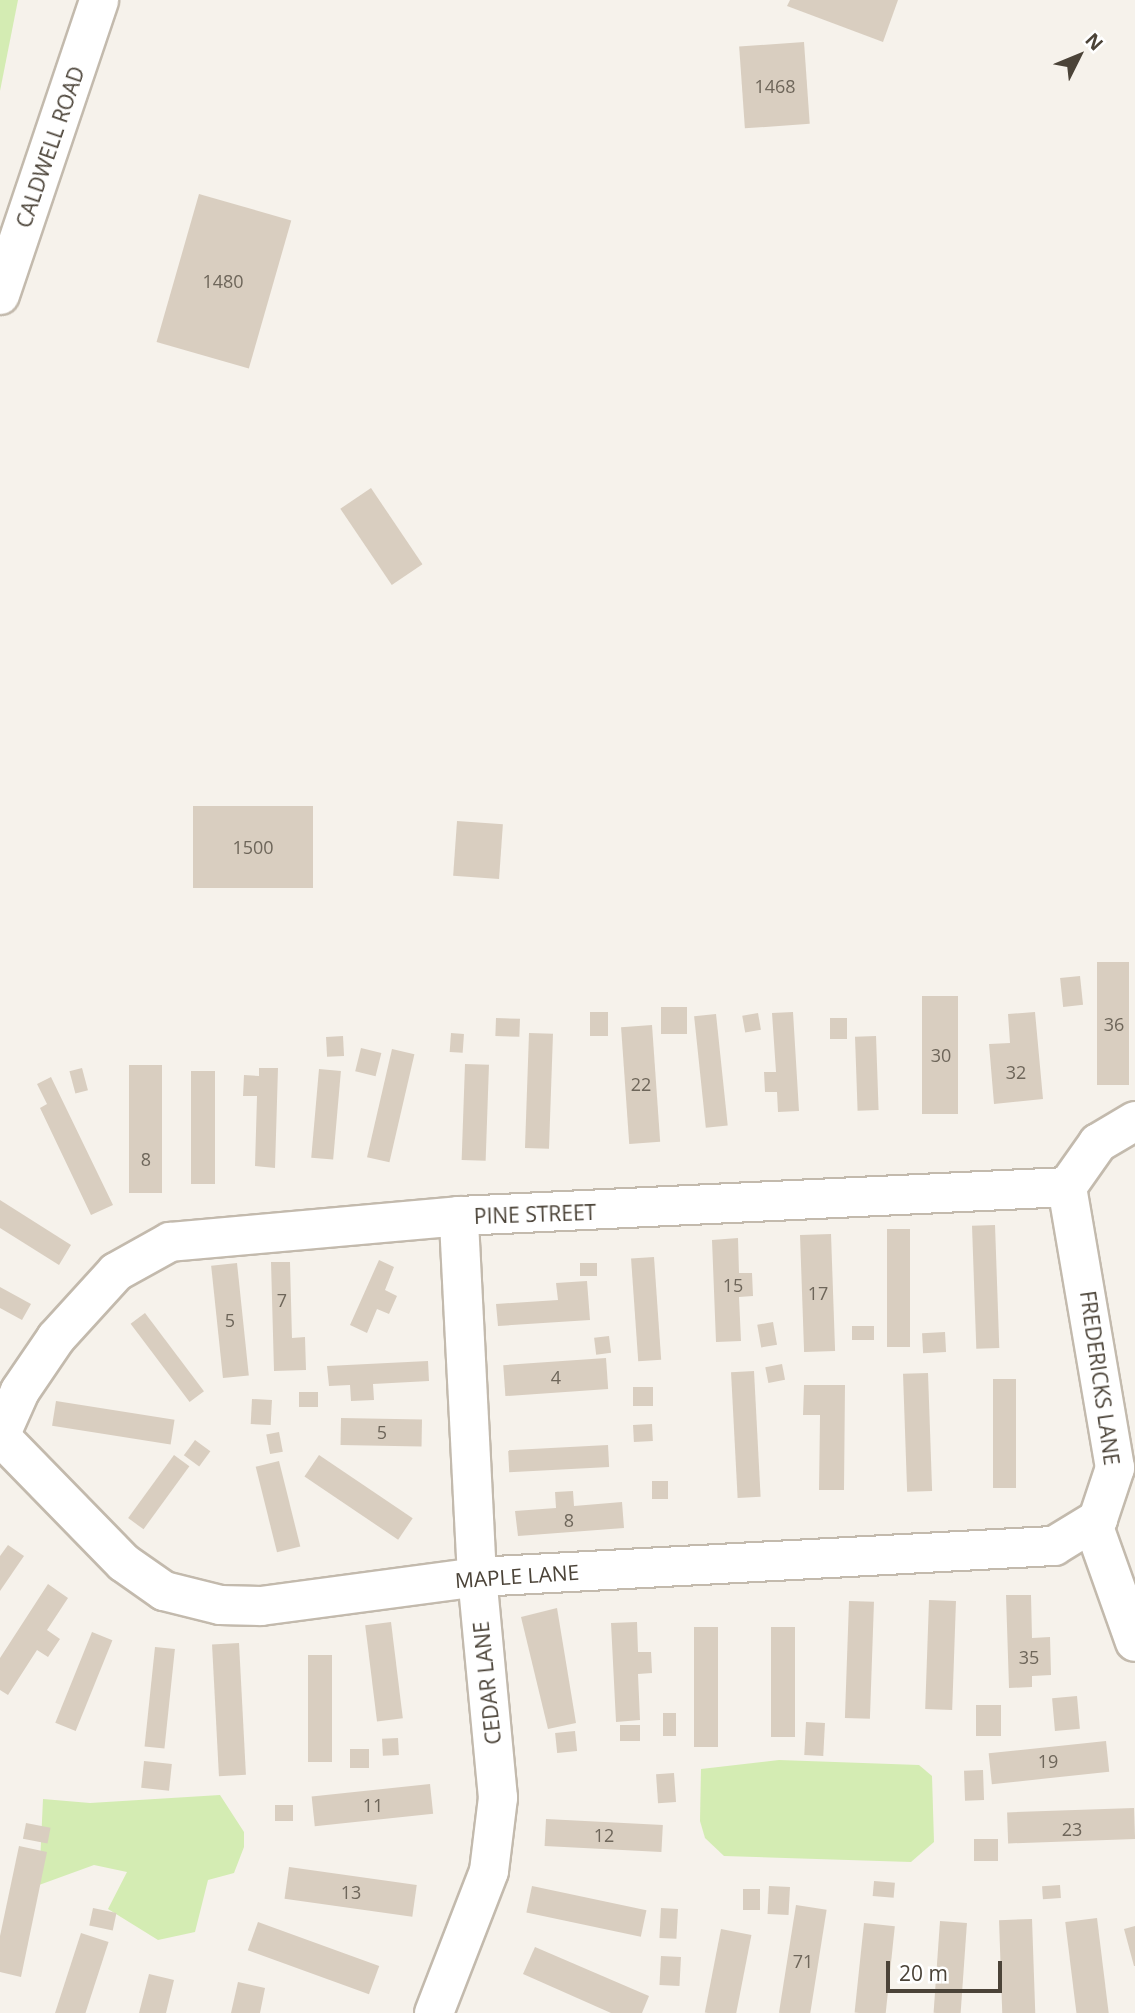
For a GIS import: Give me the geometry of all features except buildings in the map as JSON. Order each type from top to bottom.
[{"type":"street","name":"CALDWELL ROAD","points":[[0,295],[99,0]]},
{"type":"street","points":[[1067,1187],[1098,1143],[1135,1121]]},
{"type":"street","name":"PINE STREET","points":[[0,1436],[20,1391],[56,1338],[116,1272],[153,1247],[459,1216],[1067,1187]]},
{"type":"street","name":"FREDERICKS LANE","points":[[1067,1187],[1115,1468],[1110,1494],[1093,1524]]},
{"type":"street","name":"CEDAR LANE","points":[[443,2010],[489,1871],[498,1798],[477,1577],[459,1216]]},
{"type":"street","name":"MAPLE LANE","points":[[0,1436],[124,1563],[185,1598],[261,1606],[477,1577],[1054,1546],[1093,1524]]},
{"type":"street","points":[[1093,1524],[1135,1642]]},
{"type":"green space","points":[[0,0],[18,0],[0,91]]},
{"type":"green space","points":[[779,1760],[919,1765],[932,1776],[934,1842],[911,1862],[724,1856],[705,1838],[700,1821],[701,1769]]},
{"type":"green space","points":[[220,1795],[244,1832],[244,1847],[234,1873],[208,1880],[195,1932],[158,1940],[108,1909],[127,1872],[94,1865],[39,1885],[43,1799],[90,1803]]}]
